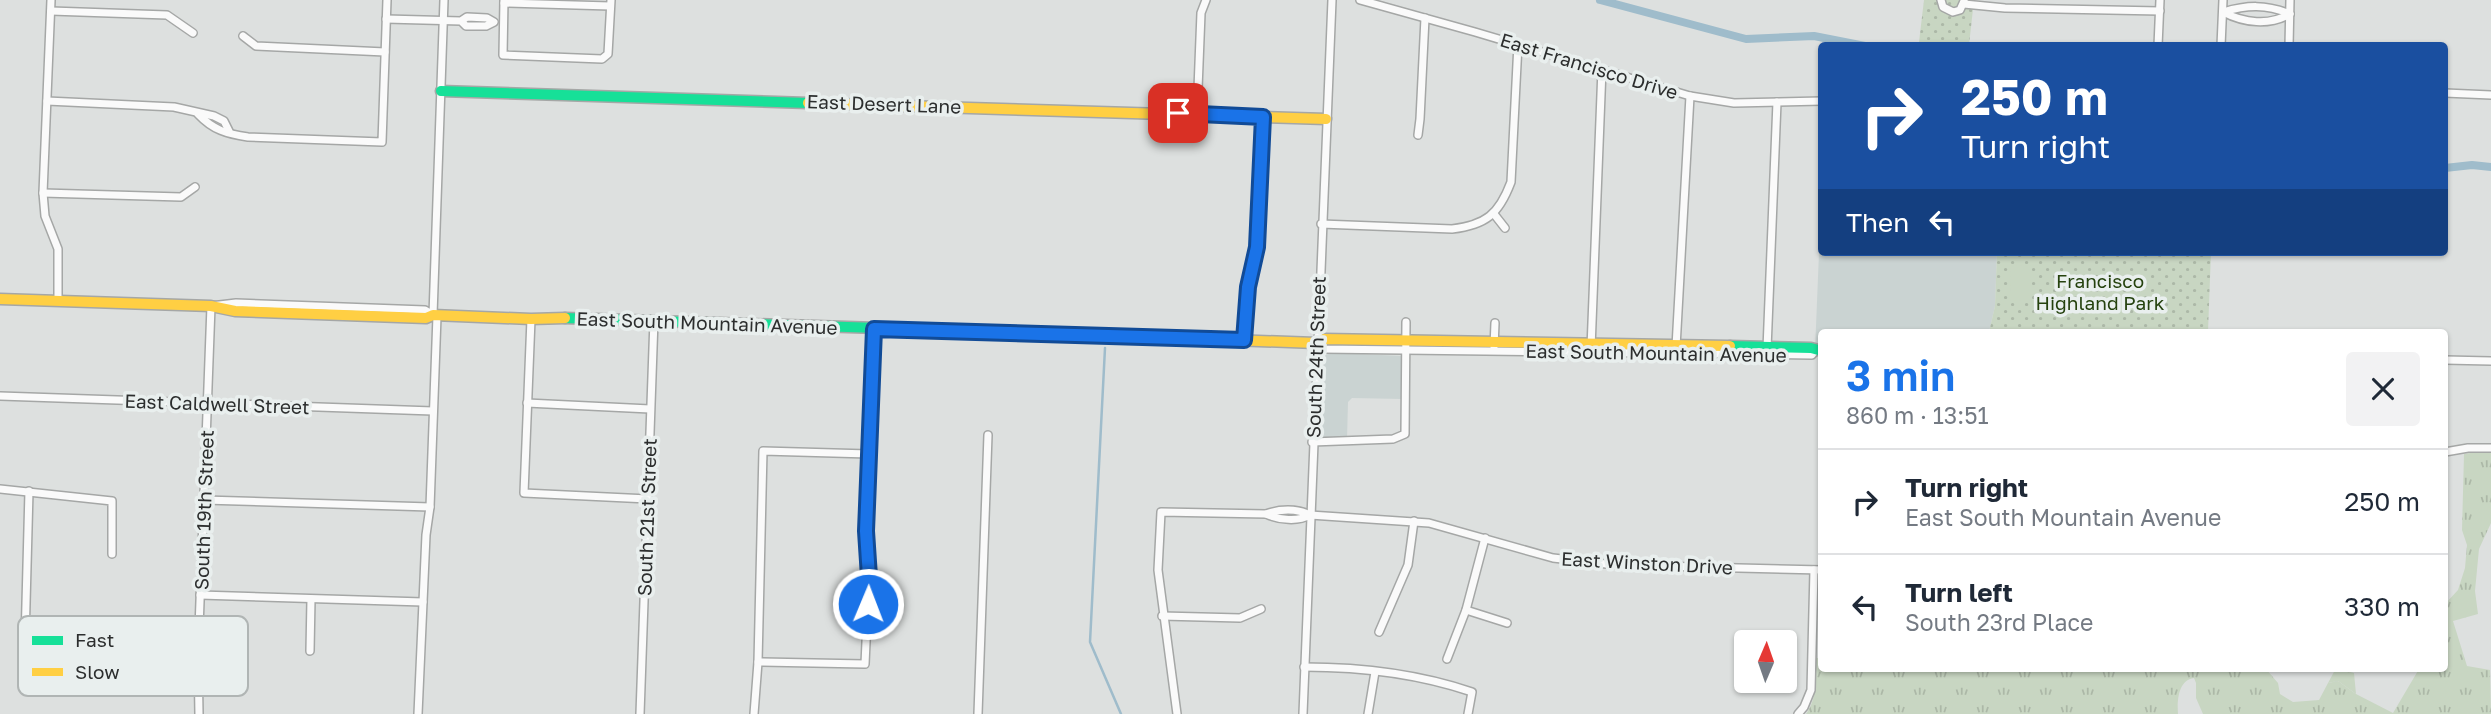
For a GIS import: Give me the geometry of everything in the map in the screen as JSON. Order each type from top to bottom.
[{"type":"street","points":[[51,0],[43,193],[45,216],[58,248],[58,301]]},
{"type":"street","points":[[47,102],[174,107],[198,114],[208,126],[219,132],[229,131],[248,137],[382,142],[387,0]]},
{"type":"street","points":[[418,714],[430,507],[444,0]]},
{"type":"street","points":[[1197,114],[1201,13],[1206,0]]},
{"type":"street","name":"South 24th Street","points":[[1303,714],[1332,0]]},
{"type":"street","name":"East Francisco Drive","points":[[1360,0],[1690,96],[1734,103],[1818,101]]},
{"type":"street","points":[[1941,0],[1943,7],[1949,12],[1957,12],[1964,2],[2005,8],[2160,11]]},
{"type":"street","points":[[2158,42],[2160,0]]},
{"type":"street","points":[[2221,42],[2223,0]]},
{"type":"street","points":[[2288,42],[2290,0]]},
{"type":"street","points":[[504,1],[610,3],[608,54],[602,59],[503,55],[504,1]]},
{"type":"street","points":[[2223,12],[2256,6],[2290,14]]},
{"type":"street","points":[[2256,6],[2256,22]]},
{"type":"street","points":[[51,10],[167,15],[193,33]]},
{"type":"street","points":[[2223,12],[2234,18],[2256,22],[2279,20],[2290,14]]},
{"type":"street","points":[[1418,135],[1425,18]]},
{"type":"street","points":[[386,19],[461,21],[466,26],[486,26],[503,22]]},
{"type":"street","points":[[243,36],[256,46],[385,52]]},
{"type":"street","points":[[1321,224],[1452,229],[1473,226],[1494,214],[1504,202],[1511,182],[1518,44]]},
{"type":"street","points":[[1591,348],[1602,69]]},
{"type":"street","name":"East Desert Lane","points":[[441,91],[1326,119]]},
{"type":"street","points":[[2448,93],[2491,95]]},
{"type":"street","points":[[1676,349],[1690,96]]},
{"type":"street","points":[[1767,351],[1777,102]]},
{"type":"street","points":[[1244,340],[1248,287],[1257,247],[1263,117]]},
{"type":"street","points":[[43,193],[181,197],[195,187]]},
{"type":"street","points":[[1494,214],[1505,228]]},
{"type":"street","name":"East South Mountain Avenue","points":[[0,299],[212,306],[236,311],[426,318],[548,317],[1316,343],[1324,339],[1407,345],[1767,351],[1811,348],[1818,351]]},
{"type":"street","name":"South 19th Street","points":[[199,616],[212,306]]},
{"type":"street","points":[[531,318],[524,493],[648,499]]},
{"type":"street","name":"South 21st Street","points":[[640,714],[654,320]]},
{"type":"street","points":[[1312,442],[1393,439],[1405,434],[1406,323]]},
{"type":"street","points":[[1494,347],[1495,323]]},
{"type":"street","points":[[758,662],[864,664],[869,577],[866,531],[874,329]]},
{"type":"street","points":[[2448,360],[2491,361]]},
{"type":"street","name":"East Caldwell Street","points":[[0,396],[433,411]]},
{"type":"street","points":[[527,403],[650,409]]},
{"type":"street","points":[[978,714],[988,435]]},
{"type":"street","points":[[2448,452],[2487,448]]},
{"type":"street","points":[[754,714],[758,662],[763,451],[869,454]]},
{"type":"street","points":[[0,489],[112,501],[113,554]]},
{"type":"street","points":[[26,616],[29,491]]},
{"type":"street","points":[[204,500],[430,507]]},
{"type":"street","name":"East Winston Drive","points":[[1162,616],[1158,570],[1161,512],[1280,514],[1303,519],[1310,514],[1414,521],[1553,558],[1615,565],[1818,570]]},
{"type":"street","points":[[1379,632],[1408,565],[1414,521]]},
{"type":"street","points":[[1447,659],[1466,610],[1485,538]]},
{"type":"street","points":[[1798,714],[1811,690],[1818,570]]},
{"type":"street","points":[[200,595],[424,602]]},
{"type":"street","points":[[310,651],[311,599]]},
{"type":"street","points":[[1177,714],[1162,616],[1240,618],[1261,609]]},
{"type":"street","points":[[1466,610],[1507,623]]},
{"type":"street","points":[[1304,667],[1375,671],[1438,681],[1472,692],[1468,714]]},
{"type":"street","points":[[1368,714],[1375,671]]},
{"type":"street","name":"South 19th Street","points":[[199,696],[199,714]]},
{"type":"street","points":[[420,704],[423,714]]},
{"type":"shaded area","points":[[1819,256],[1997,256],[1995,306],[1990,329],[1818,329],[1818,351],[1815,351]]},
{"type":"shaded area","points":[[1334,353],[1403,356],[1402,399],[1352,398],[1348,402],[1347,439],[1322,437],[1324,355]]},
{"type":"green space","points":[[1924,0],[1974,0],[1969,42],[1919,42]]},
{"type":"green space","name":"Francisco Highland Park","points":[[1997,256],[2211,256],[2208,329],[1990,329],[1995,306]]},
{"type":"green space","points":[[2011,265],[2031,266],[2030,301],[2010,300]]},
{"type":"green space","points":[[2491,451],[2491,523],[2479,549],[2475,591],[2478,614],[2453,621],[2467,666],[2490,670],[2491,714],[2203,714],[2196,698],[2194,678],[2182,687],[2178,697],[2178,714],[1806,714],[1814,694],[1816,658],[1818,672],[2269,672],[2278,683],[2280,694],[2293,702],[2319,700],[2328,683],[2338,681],[2356,694],[2393,713],[2417,672],[2448,672],[2448,601],[2458,590],[2465,568],[2467,545],[2462,530],[2464,454]]},
{"type":"green space","points":[[2334,672],[2354,673],[2356,694],[2338,681],[2328,683]]},
{"type":"waterway","points":[[1600,0],[1746,39],[1814,36],[1845,42]]},
{"type":"waterway","points":[[2448,168],[2472,165],[2491,167]]},
{"type":"waterway","points":[[1105,348],[1090,642],[1121,714]]},
{"type":"traffic: fast","points":[[441,91],[808,103]]},
{"type":"traffic: fast","points":[[565,318],[1123,336]]},
{"type":"traffic: fast","points":[[1730,346],[1818,350]]},
{"type":"traffic: slow","points":[[808,103],[1326,119]]},
{"type":"traffic: slow","points":[[0,299],[211,306],[235,311],[426,318],[433,315],[565,318]]},
{"type":"traffic: slow","points":[[1123,336],[1316,343],[1324,339],[1730,346]]},
{"type":"route","points":[[868,604],[866,531],[874,329],[1244,340],[1248,287],[1257,247],[1263,117],[1178,113]]}]
